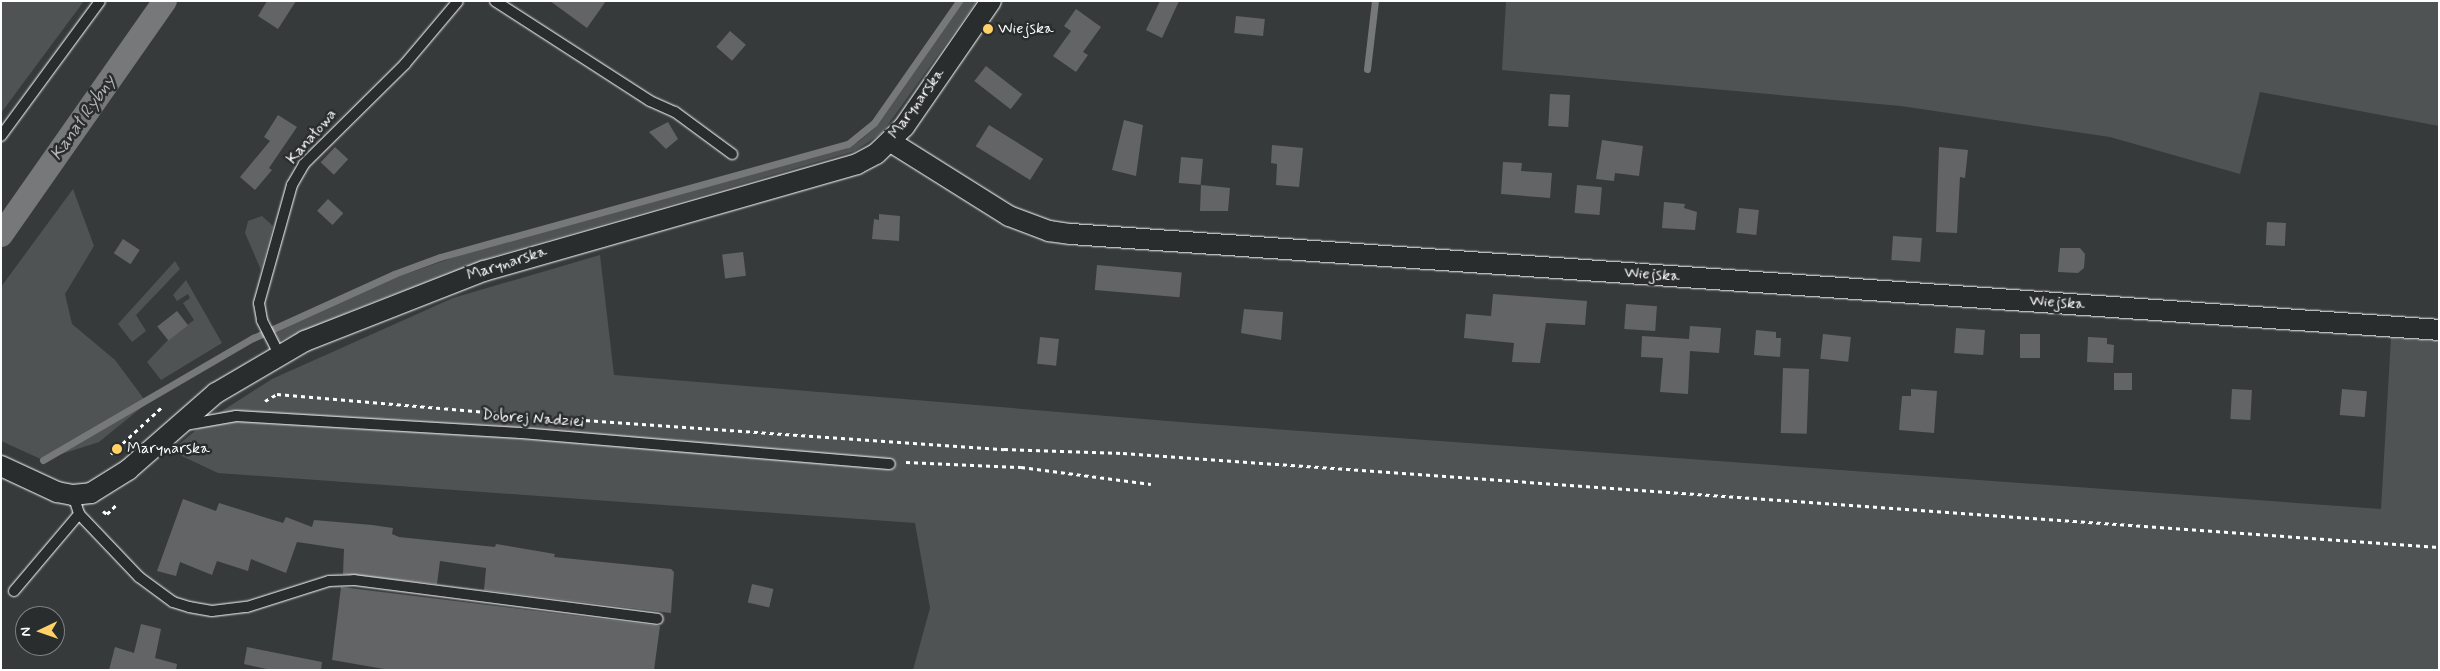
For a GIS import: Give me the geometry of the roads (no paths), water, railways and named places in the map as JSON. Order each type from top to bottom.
[{"type":"street","name":"Marynarska","points":[[1,466],[50,489],[76,504],[91,493],[113,482],[174,427],[276,349],[484,270],[835,171],[863,160],[890,142],[991,1]]},
{"type":"street","name":"Wiejska","points":[[890,142],[1009,216],[1048,231],[1071,234],[2439,330]]},
{"type":"lane","points":[[1,136],[100,1]]},
{"type":"lane","name":"Kanałowa","points":[[276,349],[262,320],[259,303],[264,277],[285,203],[304,164],[405,64],[458,1]]},
{"type":"lane","points":[[495,1],[650,101],[675,112],[732,154]]},
{"type":"lane","name":"Dobrej Nadziei","points":[[174,427],[236,416],[529,434],[890,464]]},
{"type":"lane","points":[[14,591],[76,504],[154,590],[173,602],[189,607],[212,610],[247,607],[329,581],[354,580],[658,619]]},
{"type":"waterway","name":"Kanał Rybny","points":[[1,235],[165,1]]},
{"type":"waterway","points":[[43,460],[253,338],[394,274],[440,257],[848,144],[874,123],[959,1]]},
{"type":"waterway","points":[[1367,69],[1375,1]]},
{"type":"place","name":"Wiejska","points":[[988,29]]},
{"type":"place","name":"Marynarska","points":[[117,449]]}]
